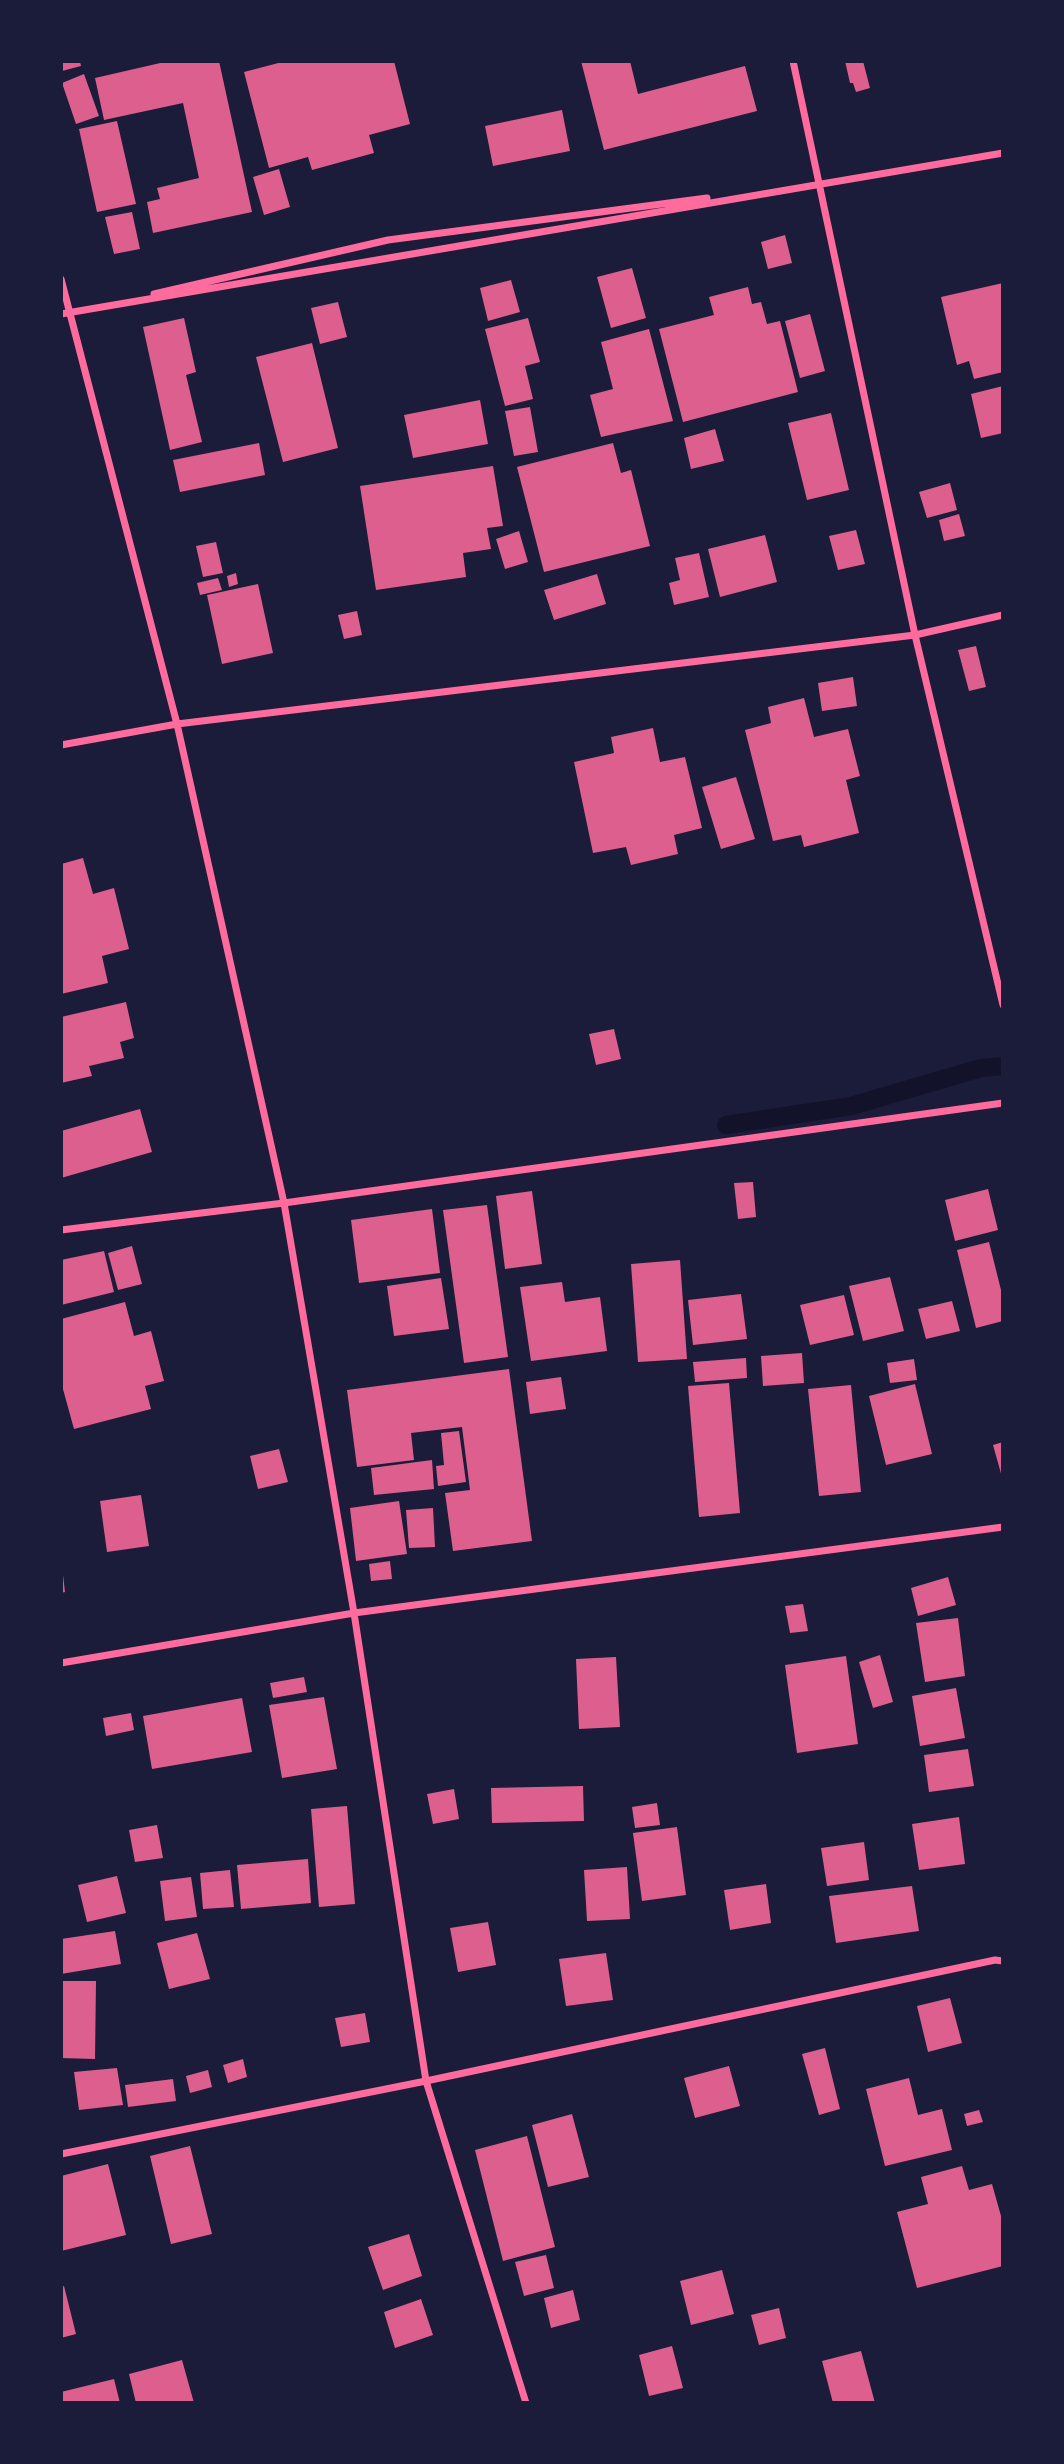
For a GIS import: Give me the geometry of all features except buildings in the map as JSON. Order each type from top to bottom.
[{"type":"street","points":[[793,61],[915,635],[1003,1005]]},
{"type":"street","points":[[61,314],[1003,153]]},
{"type":"street","points":[[71,313],[388,240],[820,184]]},
{"type":"street","points":[[61,279],[177,724],[284,1203],[354,1613],[426,2081],[526,2403]]},
{"type":"street","points":[[61,745],[177,724],[915,635],[1003,615]]},
{"type":"street","points":[[61,1230],[284,1203],[1003,1103]]},
{"type":"street","points":[[61,1663],[354,1613],[1003,1527]]},
{"type":"street","points":[[61,2154],[426,2081],[995,1960],[1003,1961]]},
{"type":"waterway","points":[[726,1125],[851,1106],[981,1068],[1003,1066]]}]
